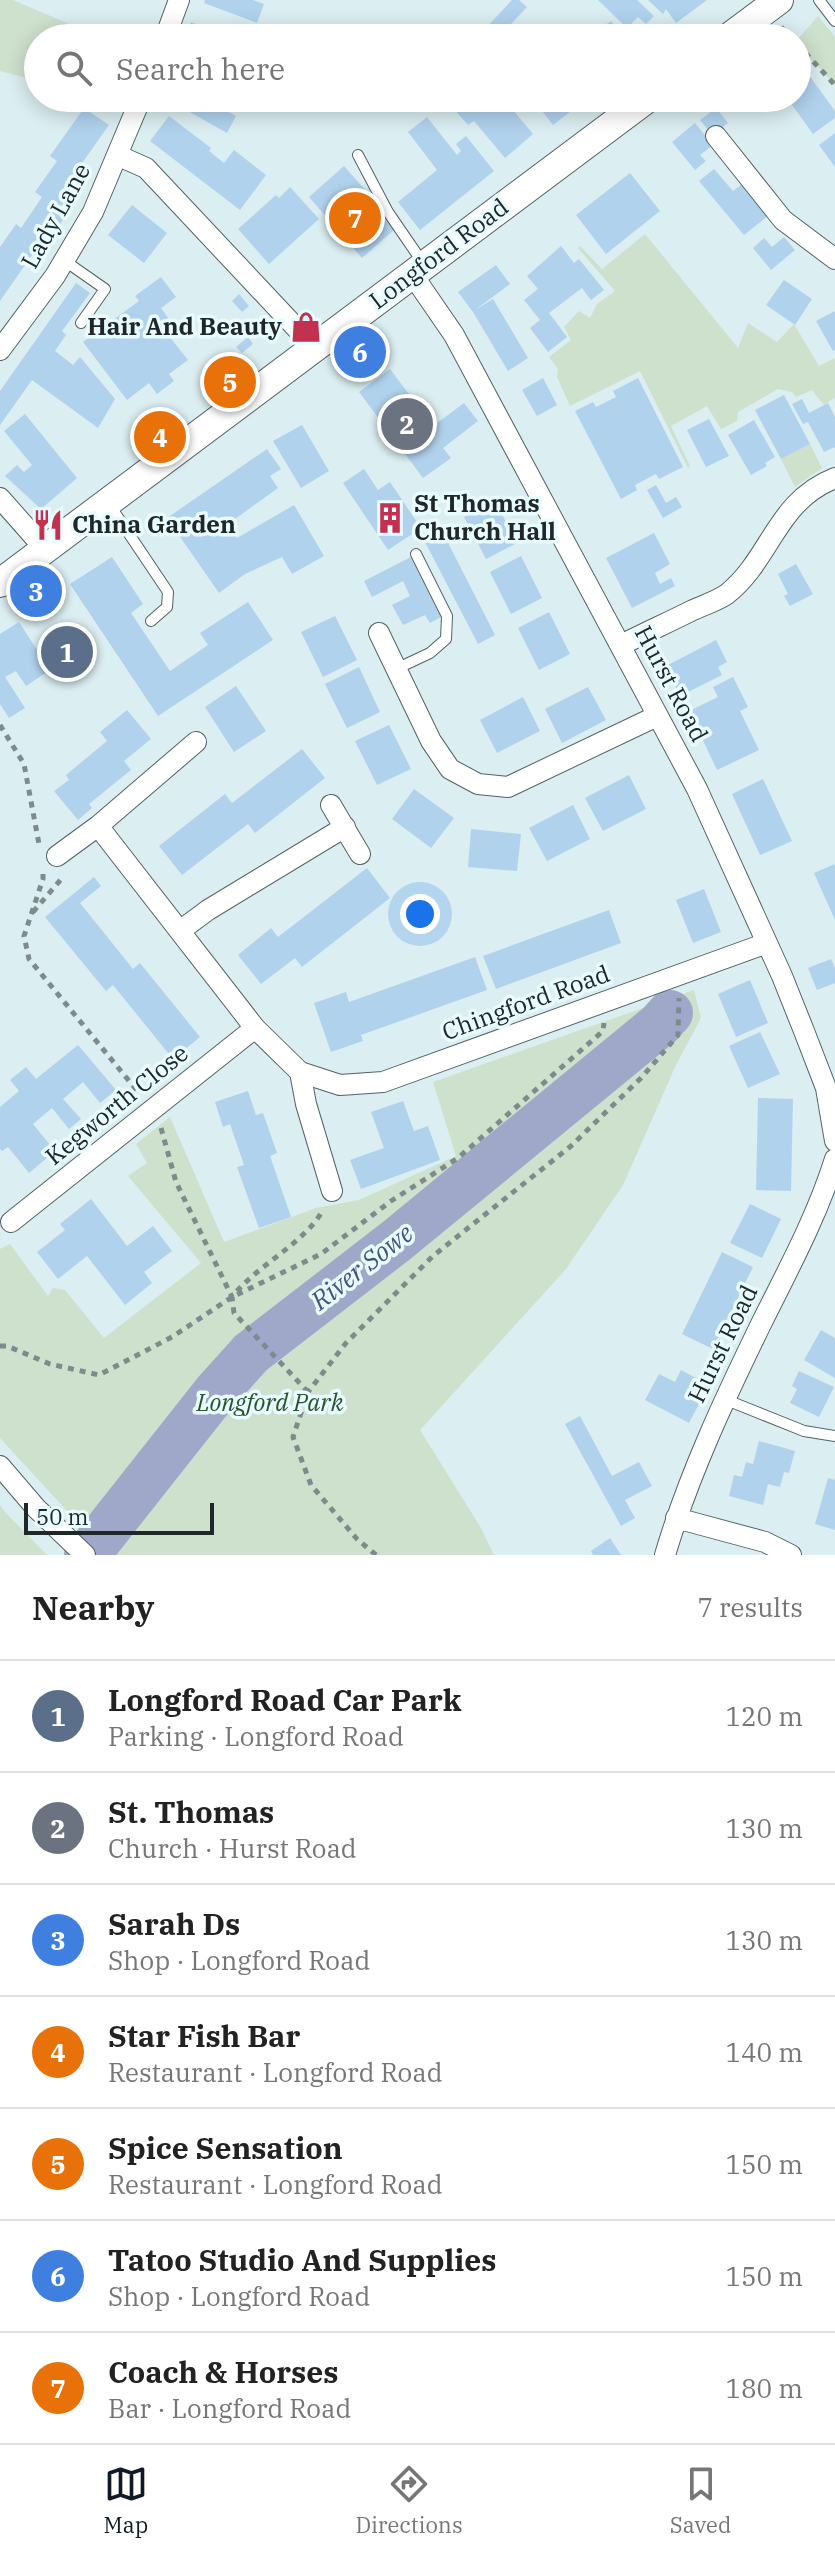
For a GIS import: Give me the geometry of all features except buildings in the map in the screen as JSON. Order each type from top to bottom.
[{"type":"main road","points":[[747,24],[779,0]]},
{"type":"main road","name":"Longford Road","points":[[0,583],[629,112]]},
{"type":"street","points":[[170,24],[179,0]]},
{"type":"street","name":"Lady Lane","points":[[1,347],[65,261],[93,212],[136,112]]},
{"type":"street","points":[[716,136],[783,220],[835,259]]},
{"type":"street","points":[[119,156],[146,168],[316,349]]},
{"type":"street","name":"Hurst Road","points":[[418,269],[697,789],[830,1086],[835,1141]]},
{"type":"street","points":[[621,645],[725,595],[756,563],[769,537],[786,514],[806,495],[835,478]]},
{"type":"street","points":[[0,498],[45,549]]},
{"type":"street","points":[[379,633],[431,741],[450,769],[478,784],[508,787],[657,716]]},
{"type":"street","points":[[48,856],[98,826],[196,742]]},
{"type":"street","points":[[331,805],[360,854]]},
{"type":"street","name":"Chingford Road","points":[[98,826],[255,1028],[300,1072],[340,1085],[383,1082],[767,943]]},
{"type":"street","points":[[181,930],[208,910],[345,827]]},
{"type":"street","name":"Kegworth Close","points":[[11,1222],[255,1028]]},
{"type":"street","points":[[300,1072],[306,1104],[332,1191]]},
{"type":"street","name":"Hurst Road","points":[[665,1555],[676,1518],[724,1399],[821,1203],[835,1159]]},
{"type":"street","points":[[0,1466],[78,1549]]},
{"type":"street","points":[[676,1518],[765,1542],[791,1555]]},
{"type":"lane","points":[[819,0],[835,21]]},
{"type":"lane","points":[[358,155],[418,269]]},
{"type":"lane","points":[[65,261],[105,289],[81,323]]},
{"type":"lane","points":[[108,502],[168,592],[167,607],[151,621]]},
{"type":"lane","points":[[396,669],[430,653],[446,639],[447,616],[416,554]]},
{"type":"lane","points":[[724,1399],[804,1431],[835,1436]]},
{"type":"path","points":[[811,59],[835,85]]},
{"type":"path","points":[[0,725],[24,764],[48,856],[24,936],[29,959],[151,1111],[164,1132],[176,1182],[232,1297],[234,1313],[308,1392]]},
{"type":"path","points":[[31,914],[59,884],[66,870],[48,856]]},
{"type":"path","points":[[376,1555],[357,1539],[311,1485],[293,1437],[308,1392],[346,1343],[433,1256],[571,1146],[642,1077],[678,1035],[678,976]]},
{"type":"path","points":[[0,1346],[50,1364],[99,1375],[172,1337],[232,1297],[321,1254],[391,1201],[458,1158],[603,1031],[606,1002]]},
{"type":"path","points":[[232,1297],[243,1283],[321,1214],[332,1191]]},
{"type":"green space","points":[[0,0],[13,0],[69,24],[24,24],[24,77],[0,71]]},
{"type":"green space","points":[[818,16],[835,37],[835,85],[811,59],[811,24]]},
{"type":"green space","points":[[645,234],[738,348],[748,323],[777,342],[794,324],[819,366],[835,358],[835,397],[824,405],[812,390],[796,397],[792,392],[778,389],[738,412],[737,421],[721,429],[707,406],[671,426],[690,466],[688,468],[640,371],[570,406],[557,377],[558,369],[549,357],[571,340],[564,327],[579,311],[590,318],[597,304],[615,291],[578,248],[580,246],[602,269]]},
{"type":"green space","points":[[810,444],[822,468],[795,487],[781,459]]},
{"type":"green space","name":"Longford Park","points":[[694,990],[701,1018],[676,1065],[623,1185],[566,1269],[420,1430],[481,1528],[494,1555],[115,1555],[80,1525],[0,1438],[0,1249],[10,1244],[48,1296],[53,1288],[65,1290],[104,1338],[201,1263],[128,1176],[147,1163],[136,1144],[170,1117],[224,1242],[316,1208],[359,1200],[456,1156],[433,1082]]},
{"type":"green space","points":[[0,1505],[5,1512],[47,1555],[0,1555]]},
{"type":"waterway","name":"River Sowe","points":[[87,1555],[215,1393],[251,1353],[396,1241],[670,1013]]},
{"type":"place","name":"Coach & Horses","points":[[355,218]]},
{"type":"place","name":"Hair And Beauty","points":[[306,327]]},
{"type":"place","name":"Tatoo Studio And Supplies","points":[[360,352]]},
{"type":"place","name":"Spice Sensation","points":[[230,382]]},
{"type":"place","name":"St. Thomas","points":[[407,424]]},
{"type":"place","name":"Star Fish Bar","points":[[160,437]]},
{"type":"place","name":"St Thomas Church Hall","points":[[390,518]]},
{"type":"place","name":"China Garden","points":[[48,525]]},
{"type":"place","name":"Sarah Ds","points":[[36,591]]},
{"type":"place","name":"Longford Road Car Park","points":[[67,652]]}]
